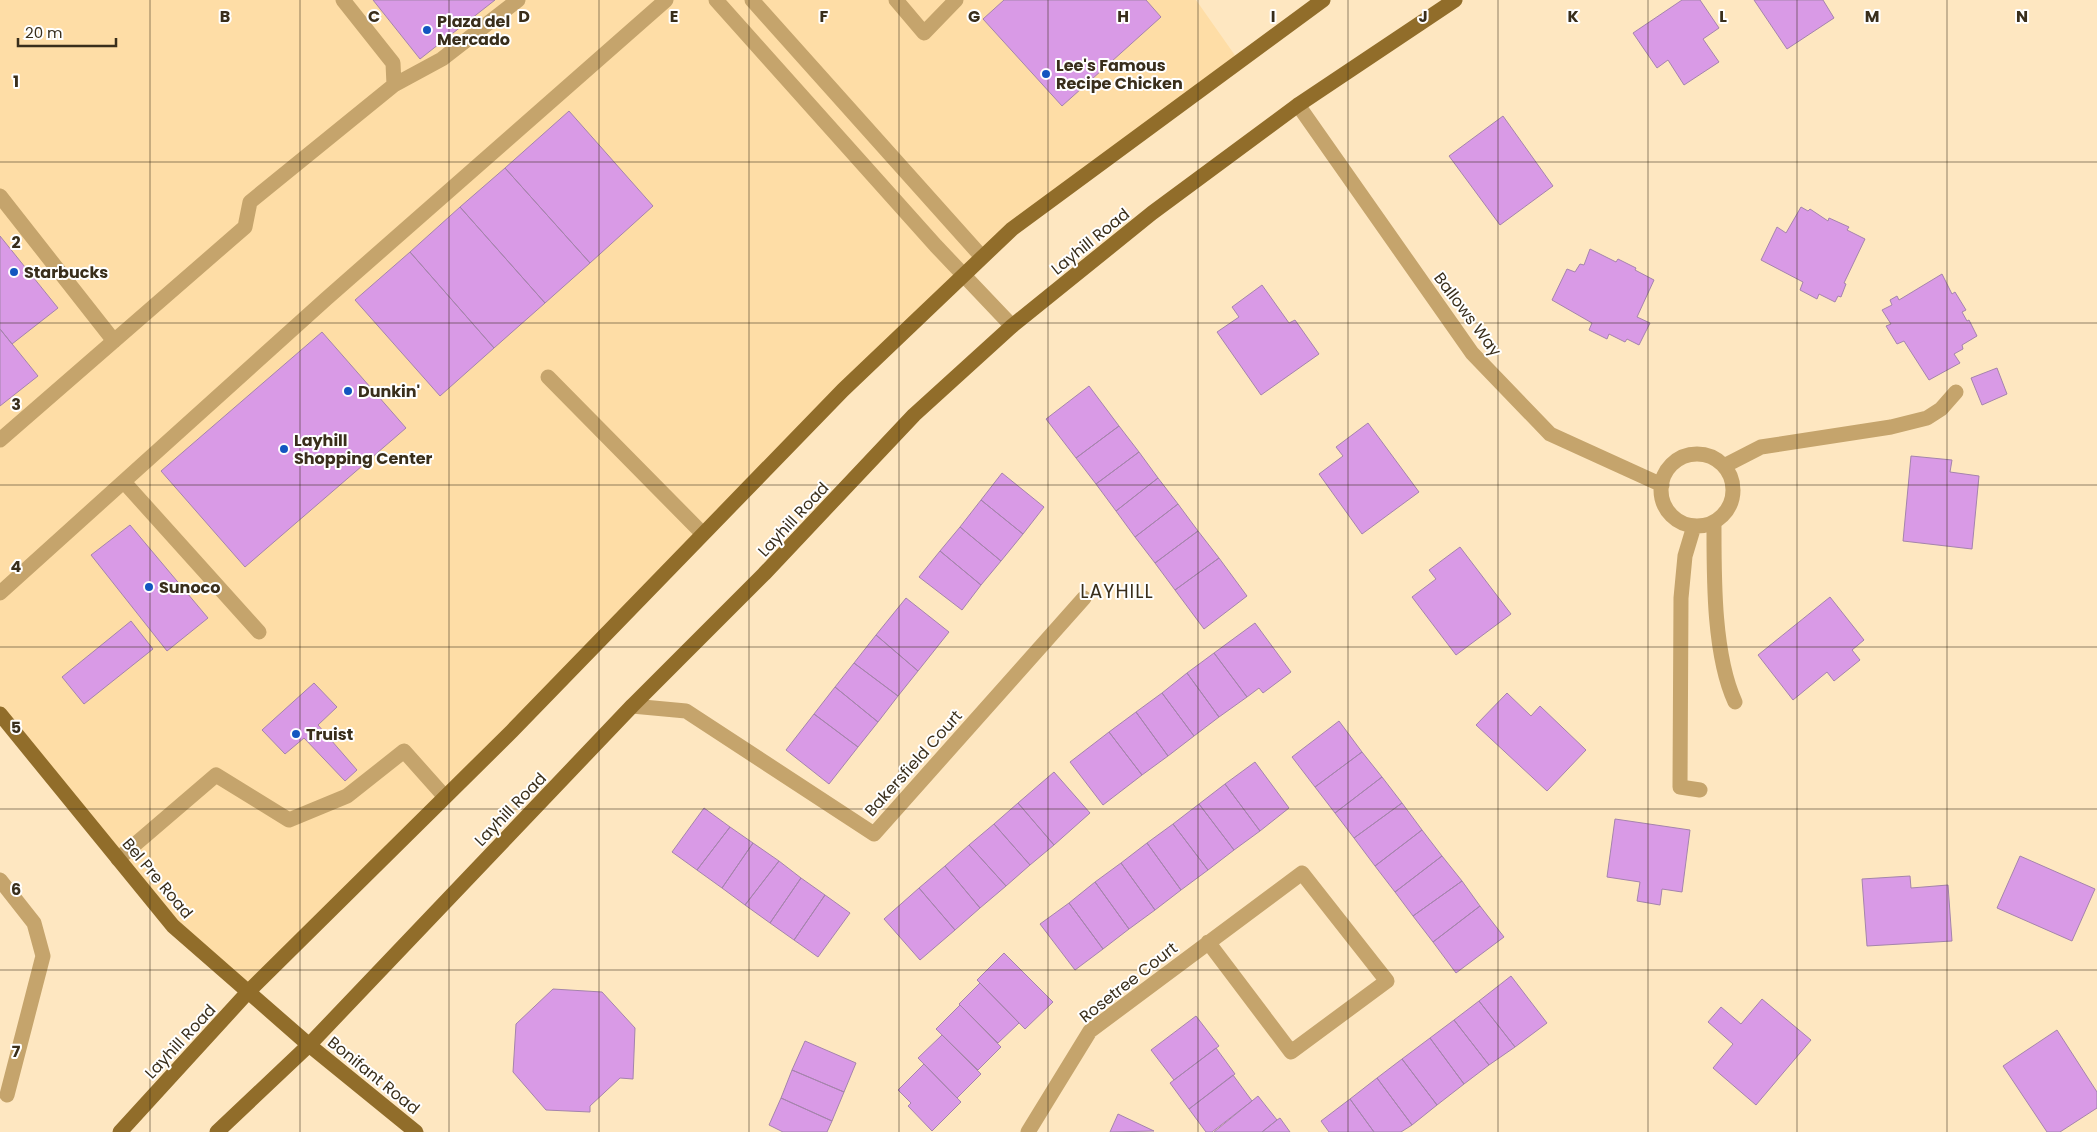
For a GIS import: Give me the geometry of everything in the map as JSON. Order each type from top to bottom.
[{"type":"main road","name":"Layhill Road","points":[[120,1132],[248,992],[512,730],[843,390],[982,257],[1012,229],[1323,0]]},
{"type":"main road","name":"Layhill Road","points":[[217,1132],[309,1045],[632,706],[764,574],[914,416],[1012,326],[1152,213],[1298,105],[1455,0]]},
{"type":"main road","name":"Bel Pre Road","points":[[0,714],[173,926],[309,1045]]},
{"type":"main road","name":"Bonifant Road","points":[[309,1045],[416,1132]]},
{"type":"street","points":[[343,0],[393,63],[394,85]]},
{"type":"street","points":[[0,440],[245,227],[250,202],[394,85],[442,59],[518,0]]},
{"type":"street","points":[[0,593],[326,299],[666,0]]},
{"type":"street","points":[[716,0],[963,276],[1012,326]]},
{"type":"street","points":[[752,0],[982,257]]},
{"type":"street","points":[[896,0],[924,33],[956,0]]},
{"type":"street","name":"Ballows Way","points":[[1298,105],[1472,354],[1550,434],[1662,485]]},
{"type":"street","points":[[0,196],[114,341]]},
{"type":"street","points":[[548,377],[702,533]]},
{"type":"street","points":[[1724,466],[1761,447],[1891,427],[1927,418],[1941,408],[1956,392]]},
{"type":"street","points":[[1693,454],[1705,455],[1715,459],[1724,466],[1730,475],[1733,496],[1723,516],[1704,526],[1694,526],[1676,520],[1667,510],[1662,498],[1662,485],[1668,468],[1683,457],[1693,454]]},
{"type":"street","points":[[124,482],[259,632]]},
{"type":"street","points":[[1714,522],[1714,567],[1722,664],[1728,688],[1735,702]]},
{"type":"street","points":[[1694,526],[1685,556],[1682,598],[1680,787],[1700,790]]},
{"type":"street","name":"Bakersfield Court","points":[[632,706],[686,712],[874,834],[1084,598]]},
{"type":"street","points":[[118,859],[216,774],[289,820],[347,796],[404,751],[445,797]]},
{"type":"street","name":"Rosetree Court","points":[[1028,1132],[1090,1031],[1208,942],[1302,873],[1387,981],[1291,1052],[1208,942]]},
{"type":"street","points":[[0,880],[34,923],[43,956],[7,1096]]},
{"type":"shaded area","name":"Layhill Shopping Center","points":[[0,0],[1196,0],[1239,61],[1012,229],[248,992],[202,951],[0,714]]},
{"type":"building","name":"Plaza del Mercado","points":[[373,0],[495,0],[420,59]]},
{"type":"building","points":[[1004,0],[1146,0],[1161,17],[1062,106],[983,19]]},
{"type":"building","points":[[1682,0],[1700,0],[1719,28],[1703,39],[1719,62],[1684,85],[1668,60],[1657,68],[1633,33]]},
{"type":"building","points":[[1754,0],[1823,0],[1834,18],[1787,49]]},
{"type":"building","points":[[569,111],[653,206],[590,263],[505,168]]},
{"type":"building","points":[[1503,116],[1553,186],[1500,225],[1449,156]]},
{"type":"building","points":[[505,168],[590,263],[545,303],[460,207]]},
{"type":"building","points":[[460,207],[545,303],[494,348],[410,252]]},
{"type":"building","points":[[1801,207],[1808,211],[1810,209],[1828,221],[1829,218],[1849,227],[1847,230],[1865,239],[1844,283],[1846,284],[1841,297],[1838,296],[1835,302],[1819,294],[1817,299],[1800,290],[1803,282],[1761,260],[1777,227],[1786,233]]},
{"type":"building","name":"Starbucks","points":[[0,236],[58,308],[12,344],[0,329]]},
{"type":"building","points":[[1590,249],[1616,262],[1618,259],[1654,280],[1637,317],[1650,323],[1639,345],[1627,339],[1625,342],[1609,334],[1607,339],[1589,330],[1592,323],[1552,300],[1567,269],[1575,272],[1580,264],[1584,265]]},
{"type":"building","points":[[410,252],[494,348],[440,396],[355,300]]},
{"type":"building","points":[[1942,274],[1952,294],[1955,292],[1966,310],[1962,312],[1967,321],[1969,320],[1977,336],[1962,345],[1963,349],[1954,354],[1960,363],[1929,380],[1904,341],[1897,344],[1886,326],[1891,324],[1882,310],[1892,305],[1890,300],[1897,296],[1899,300]]},
{"type":"building","points":[[1262,285],[1289,323],[1295,320],[1319,354],[1261,395],[1217,332],[1239,317],[1232,307]]},
{"type":"building","points":[[0,329],[38,376],[0,406]]},
{"type":"building","name":"Layhill Shopping Center","points":[[322,332],[406,428],[245,567],[161,471]]},
{"type":"building","points":[[1997,368],[2007,394],[1982,405],[1971,378]]},
{"type":"building","points":[[1089,386],[1119,426],[1076,458],[1046,419]]},
{"type":"building","points":[[1368,423],[1419,492],[1362,534],[1319,474],[1343,456],[1336,447]]},
{"type":"building","points":[[1119,426],[1139,452],[1096,484],[1076,458]]},
{"type":"building","points":[[1139,452],[1158,478],[1116,511],[1096,484]]},
{"type":"building","points":[[1911,456],[1952,460],[1950,472],[1979,476],[1972,549],[1903,541]]},
{"type":"building","points":[[1002,473],[1044,507],[1023,534],[981,500]]},
{"type":"building","points":[[1158,478],[1178,504],[1135,537],[1116,511]]},
{"type":"building","points":[[981,500],[1023,534],[1001,561],[960,527]]},
{"type":"building","points":[[1178,504],[1198,531],[1155,563],[1135,537]]},
{"type":"building","name":"Sunoco","points":[[130,525],[208,618],[167,651],[91,555]]},
{"type":"building","points":[[960,527],[1001,561],[981,585],[940,551]]},
{"type":"building","points":[[1198,531],[1219,558],[1175,590],[1155,563]]},
{"type":"building","points":[[1460,547],[1511,614],[1456,655],[1412,597],[1436,579],[1429,570]]},
{"type":"building","points":[[940,551],[981,585],[962,610],[919,577]]},
{"type":"building","points":[[1219,558],[1247,596],[1204,629],[1175,590]]},
{"type":"building","points":[[1830,597],[1864,640],[1852,650],[1860,660],[1834,681],[1827,672],[1793,700],[1758,655]]},
{"type":"building","points":[[906,598],[949,632],[918,671],[876,635]]},
{"type":"building","points":[[131,621],[153,649],[84,704],[62,677]]},
{"type":"building","points":[[1255,623],[1291,672],[1263,693],[1259,688],[1247,697],[1214,653]]},
{"type":"building","points":[[876,635],[918,671],[898,696],[854,663]]},
{"type":"building","points":[[1214,653],[1247,697],[1219,717],[1187,673]]},
{"type":"building","points":[[854,663],[898,696],[878,722],[835,687]]},
{"type":"building","points":[[1187,673],[1219,717],[1194,736],[1162,693]]},
{"type":"building","name":"Truist","points":[[314,683],[337,707],[318,725],[357,770],[345,781],[304,738],[285,754],[262,730]]},
{"type":"building","points":[[835,687],[878,722],[858,747],[814,714]]},
{"type":"building","points":[[1162,693],[1194,736],[1168,756],[1136,712]]},
{"type":"building","points":[[1507,693],[1531,716],[1540,706],[1586,750],[1547,791],[1476,725]]},
{"type":"building","points":[[1136,712],[1168,756],[1142,775],[1109,732]]},
{"type":"building","points":[[814,714],[858,747],[829,784],[786,750]]},
{"type":"building","points":[[1339,721],[1362,752],[1315,787],[1292,757]]},
{"type":"building","points":[[1109,732],[1142,775],[1103,805],[1070,762]]},
{"type":"building","points":[[1362,752],[1382,777],[1335,813],[1315,787]]},
{"type":"building","points":[[1255,762],[1289,808],[1260,831],[1225,784]]},
{"type":"building","points":[[1054,772],[1090,813],[1054,845],[1018,803]]},
{"type":"building","points":[[1382,777],[1402,803],[1354,838],[1335,813]]},
{"type":"building","points":[[1225,784],[1260,831],[1234,850],[1199,804]]},
{"type":"building","points":[[1018,803],[1054,845],[1030,865],[994,824]]},
{"type":"building","points":[[1402,803],[1422,830],[1375,866],[1354,838]]},
{"type":"building","points":[[1199,804],[1234,850],[1208,870],[1173,824]]},
{"type":"building","points":[[704,808],[730,827],[697,870],[672,852]]},
{"type":"building","points":[[1615,819],[1690,830],[1682,892],[1662,889],[1660,905],[1637,901],[1640,882],[1607,877]]},
{"type":"building","points":[[994,824],[1030,865],[1006,886],[969,845]]},
{"type":"building","points":[[1173,824],[1208,870],[1181,890],[1147,843]]},
{"type":"building","points":[[730,827],[753,843],[722,888],[697,870]]},
{"type":"building","points":[[1422,830],[1442,856],[1395,892],[1375,866]]},
{"type":"building","points":[[753,843],[779,861],[745,905],[722,888]]},
{"type":"building","points":[[1147,843],[1181,890],[1155,910],[1121,863]]},
{"type":"building","points":[[969,845],[1006,886],[980,908],[945,866]]},
{"type":"building","points":[[1442,856],[1462,881],[1413,916],[1395,892]]},
{"type":"building","points":[[2020,856],[2095,889],[2072,941],[1997,908]]},
{"type":"building","points":[[779,861],[801,878],[770,923],[745,905]]},
{"type":"building","points":[[1121,863],[1155,910],[1129,929],[1095,882]]},
{"type":"building","points":[[945,866],[980,908],[955,930],[919,888]]},
{"type":"building","points":[[1910,876],[1911,888],[1948,885],[1952,941],[1867,946],[1862,879]]},
{"type":"building","points":[[801,878],[825,895],[794,940],[770,923]]},
{"type":"building","points":[[1462,881],[1480,906],[1433,942],[1413,916]]},
{"type":"building","points":[[1095,882],[1129,929],[1103,949],[1069,903]]},
{"type":"building","points":[[919,888],[955,930],[920,960],[884,919]]},
{"type":"building","points":[[825,895],[850,913],[818,957],[794,940]]},
{"type":"building","points":[[1069,903],[1103,949],[1075,970],[1040,924]]},
{"type":"building","points":[[1480,906],[1504,937],[1456,973],[1433,942]]},
{"type":"building","points":[[1004,953],[1053,1002],[1025,1029],[977,980]]},
{"type":"building","points":[[1511,976],[1547,1023],[1515,1047],[1479,1001]]},
{"type":"building","points":[[980,983],[1019,1023],[998,1043],[959,1004]]},
{"type":"building","points":[[553,989],[602,992],[635,1028],[633,1079],[620,1078],[590,1106],[590,1112],[546,1110],[513,1072],[516,1024]]},
{"type":"building","points":[[1762,999],[1811,1040],[1756,1105],[1713,1068],[1733,1044],[1708,1022],[1721,1007],[1741,1024]]},
{"type":"building","points":[[1479,1001],[1515,1047],[1489,1065],[1454,1020]]},
{"type":"building","points":[[960,1005],[1001,1047],[978,1070],[936,1029]]},
{"type":"building","points":[[1196,1016],[1219,1046],[1174,1080],[1151,1050]]},
{"type":"building","points":[[1454,1020],[1489,1065],[1464,1084],[1430,1038]]},
{"type":"building","points":[[2057,1030],[2097,1092],[2097,1108],[2060,1132],[2047,1132],[2003,1066]]},
{"type":"building","points":[[942,1035],[981,1074],[957,1098],[918,1058]]},
{"type":"building","points":[[1430,1038],[1464,1084],[1437,1105],[1402,1059]]},
{"type":"building","points":[[805,1041],[856,1063],[844,1092],[792,1070]]},
{"type":"building","points":[[1216,1048],[1235,1074],[1189,1109],[1170,1083]]},
{"type":"building","points":[[1402,1059],[1437,1105],[1412,1125],[1377,1078]]},
{"type":"building","points":[[924,1064],[961,1102],[932,1131],[908,1106],[911,1103],[898,1090]]},
{"type":"building","points":[[792,1070],[844,1092],[832,1121],[781,1098]]},
{"type":"building","points":[[1233,1075],[1252,1101],[1212,1132],[1206,1132],[1189,1109]]},
{"type":"building","points":[[1377,1078],[1412,1125],[1401,1132],[1374,1132],[1350,1099]]},
{"type":"building","points":[[1258,1096],[1277,1120],[1262,1132],[1214,1132]]},
{"type":"building","points":[[781,1098],[832,1121],[827,1132],[783,1132],[769,1125]]},
{"type":"building","points":[[1350,1099],[1374,1132],[1329,1132],[1321,1121]]},
{"type":"building","points":[[1118,1114],[1154,1131],[1110,1132]]},
{"type":"building","points":[[1280,1118],[1290,1132],[1262,1132],[1277,1120]]},
{"type":"place","name":"Plaza del Mercado","points":[[427,30]]},
{"type":"place","name":"Lee's Famous Recipe Chicken","points":[[1046,74]]},
{"type":"place","name":"Starbucks","points":[[14,272]]},
{"type":"place","name":"Dunkin'","points":[[348,391]]},
{"type":"place","name":"Layhill Shopping Center","points":[[284,449]]},
{"type":"place","name":"Sunoco","points":[[149,587]]},
{"type":"place","name":"Truist","points":[[296,734]]},
{"type":"district","name":"LAYHILL","points":[[1117,591]]}]
